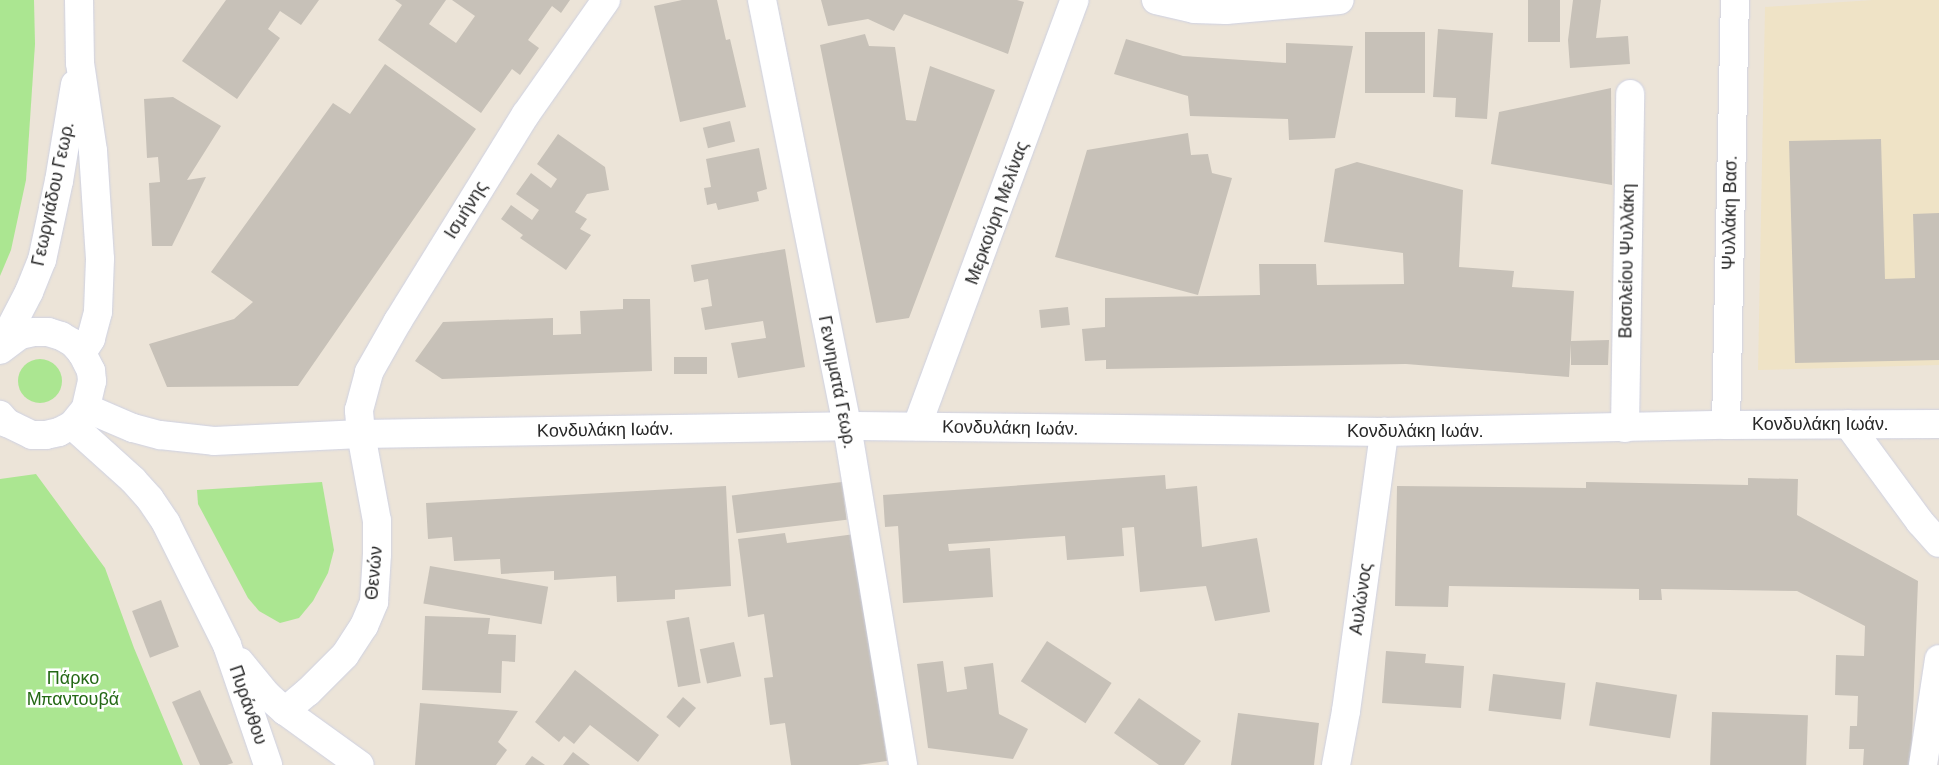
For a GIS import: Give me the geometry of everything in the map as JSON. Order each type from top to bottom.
[{"type":"street","name":"Γεωργιάδου Γεωρ.","points":[[79,0],[80,63],[93,151],[100,259],[98,312],[91,339],[82,353]]},
{"type":"street","name":"Ισμήνης","points":[[361,434],[359,410],[366,378],[381,349],[526,114],[606,0]]},
{"type":"street","name":"Γεννηματά Γεωρ.","points":[[762,0],[847,426],[905,765]]},
{"type":"street","name":"Μερκούρη Μελίνας","points":[[917,426],[1075,0]]},
{"type":"street","points":[[1156,0],[1194,9],[1226,10],[1340,0]]},
{"type":"street","name":"Ψυλλάκη Βασ.","points":[[1726,425],[1735,0]]},
{"type":"street","name":"Γεωργιάδου Γεωρ.","points":[[0,349],[29,292],[42,260],[59,181],[73,92],[80,63]]},
{"type":"street","name":"Βασιλείου Ψυλλάκη","points":[[1625,428],[1630,94]]},
{"type":"street","points":[[0,349],[20,335],[48,332],[73,343],[82,353],[91,371],[92,381],[79,417],[46,435],[32,435],[2,421]]},
{"type":"street","name":"Κονδυλάκη Ιωάν.","points":[[79,417],[184,439],[214,441],[361,434],[847,426],[1384,432],[1726,425],[1939,424]]},
{"type":"street","points":[[79,417],[150,499],[177,543],[227,645],[252,678],[285,711],[360,765]]},
{"type":"street","points":[[1848,424],[1920,522],[1939,543]]},
{"type":"street","name":"Αυλώνος","points":[[1336,765],[1346,711],[1384,432]]},
{"type":"street","name":"Θενών","points":[[285,711],[308,692],[345,655],[364,626],[374,602],[377,563],[377,521],[361,434]]},
{"type":"street","name":"Πυράνθου","points":[[227,645],[268,765]]},
{"type":"street","points":[[1923,765],[1939,659]]},
{"type":"shaded area","points":[[1873,0],[1939,0],[1939,365],[1758,370],[1765,7]]},
{"type":"green space","points":[[0,0],[34,0],[35,44],[26,180],[11,250],[0,276]]},
{"type":"green space","points":[[40,359],[52,363],[58,369],[62,381],[58,393],[52,399],[40,403],[28,399],[22,393],[18,381],[22,369],[28,363]]},
{"type":"green space","name":"Πάρκο Μπαντουβά","points":[[36,474],[105,568],[134,648],[183,765],[0,765],[0,479]]},
{"type":"green space","points":[[322,482],[334,550],[328,573],[313,601],[299,618],[280,623],[259,611],[248,598],[198,504],[197,490]]},
{"type":"building","points":[[226,0],[319,0],[301,25],[280,11],[268,29],[280,38],[237,99],[182,61]]},
{"type":"building","points":[[395,0],[446,0],[429,24],[456,43],[475,16],[452,0],[570,0],[561,13],[552,6],[528,40],[539,48],[520,75],[512,69],[481,113],[378,40],[402,5]]},
{"type":"building","points":[[682,0],[717,0],[726,40],[730,39],[746,107],[680,122],[654,6]]},
{"type":"building","points":[[821,0],[1017,0],[1024,2],[1008,54],[904,14],[894,31],[868,19],[828,26]]},
{"type":"building","points":[[1528,0],[1560,0],[1560,42],[1528,42]]},
{"type":"building","points":[[1573,0],[1601,0],[1596,38],[1628,36],[1630,64],[1570,68],[1568,40]]},
{"type":"building","points":[[1438,29],[1493,33],[1487,119],[1455,117],[1456,98],[1433,97]]},
{"type":"building","points":[[1365,32],[1425,32],[1425,93],[1365,93]]},
{"type":"building","points":[[865,34],[869,46],[895,47],[906,120],[916,121],[930,66],[995,90],[909,318],[876,323],[820,45]]},
{"type":"building","points":[[1126,39],[1183,56],[1286,63],[1286,43],[1353,46],[1335,138],[1289,140],[1288,119],[1190,116],[1188,96],[1114,74]]},
{"type":"building","points":[[385,64],[476,129],[298,386],[167,387],[149,344],[234,319],[253,302],[211,272],[333,103],[350,114]]},
{"type":"building","points":[[1611,88],[1612,185],[1491,164],[1499,112]]},
{"type":"building","points":[[173,97],[221,126],[187,180],[206,177],[172,246],[152,246],[149,183],[160,182],[158,157],[147,158],[144,99]]},
{"type":"building","points":[[730,121],[735,141],[708,148],[703,128]]},
{"type":"building","points":[[1188,133],[1191,155],[1208,154],[1212,173],[1232,178],[1198,295],[1055,257],[1087,150]]},
{"type":"building","points":[[558,134],[605,167],[609,190],[587,194],[575,212],[587,219],[580,229],[591,235],[566,270],[520,238],[523,235],[501,219],[511,205],[532,220],[539,210],[516,194],[531,173],[551,188],[557,179],[537,164]]},
{"type":"building","points":[[1881,139],[1885,279],[1915,278],[1913,214],[1939,213],[1939,360],[1795,363],[1789,141]]},
{"type":"building","points":[[759,148],[767,189],[757,192],[759,201],[718,210],[716,203],[707,205],[704,188],[711,187],[706,159]]},
{"type":"building","points":[[1357,162],[1463,190],[1459,267],[1514,271],[1512,287],[1574,291],[1571,341],[1609,340],[1608,365],[1571,365],[1571,344],[1569,377],[1406,364],[1106,369],[1106,360],[1085,361],[1082,329],[1105,327],[1105,298],[1260,295],[1259,264],[1316,264],[1317,285],[1404,284],[1403,253],[1324,242],[1335,169]]},
{"type":"building","points":[[785,249],[805,367],[738,378],[731,343],[766,338],[763,321],[705,330],[701,308],[712,306],[708,279],[694,282],[691,265]]},
{"type":"building","points":[[623,299],[650,299],[652,371],[442,379],[415,361],[443,322],[553,318],[553,335],[581,334],[580,311],[623,309]]},
{"type":"building","points":[[1068,307],[1070,325],[1041,328],[1039,310]]},
{"type":"building","points":[[674,357],[707,357],[707,374],[674,374]]},
{"type":"building","points":[[1165,475],[1166,489],[1197,486],[1202,547],[1257,538],[1270,612],[1215,621],[1206,586],[1140,592],[1134,527],[1122,528],[1124,556],[1067,560],[1065,536],[948,544],[949,551],[990,548],[993,597],[903,603],[898,526],[885,527],[883,495]]},
{"type":"building","points":[[1748,478],[1798,479],[1797,515],[1918,581],[1911,765],[1863,765],[1864,749],[1849,749],[1850,726],[1857,726],[1858,696],[1835,695],[1836,655],[1864,656],[1865,626],[1797,591],[1661,589],[1662,600],[1639,600],[1639,589],[1449,586],[1448,607],[1395,606],[1397,486],[1586,488],[1586,482],[1748,485]]},
{"type":"building","points":[[842,482],[847,520],[736,533],[732,496]]},
{"type":"building","points":[[726,486],[731,586],[675,590],[675,599],[617,602],[616,576],[554,580],[554,571],[501,574],[500,559],[454,561],[452,537],[428,539],[426,503]]},
{"type":"building","points":[[785,533],[787,543],[855,534],[887,761],[858,765],[791,765],[785,723],[770,725],[764,678],[773,677],[764,614],[748,617],[738,539]]},
{"type":"building","points":[[430,566],[548,587],[542,624],[423,603]]},
{"type":"building","points":[[161,600],[179,647],[150,658],[132,611]]},
{"type":"building","points":[[425,616],[490,618],[488,634],[516,635],[515,662],[502,661],[501,693],[422,690]]},
{"type":"building","points":[[689,617],[701,683],[678,687],[666,621]]},
{"type":"building","points":[[1047,641],[1112,683],[1085,723],[1021,681]]},
{"type":"building","points":[[734,642],[741,676],[707,684],[700,649]]},
{"type":"building","points":[[1386,651],[1426,654],[1425,663],[1464,666],[1461,708],[1382,703]]},
{"type":"building","points":[[943,661],[947,692],[967,689],[964,667],[993,663],[999,714],[1028,729],[1013,759],[928,748],[917,664]]},
{"type":"building","points":[[575,670],[659,735],[638,762],[590,725],[574,744],[564,736],[559,742],[535,722]]},
{"type":"building","points":[[1493,674],[1565,683],[1561,720],[1488,711]]},
{"type":"building","points":[[1596,682],[1677,695],[1670,738],[1589,725]]},
{"type":"building","points":[[200,690],[233,763],[227,765],[200,765],[172,702]]},
{"type":"building","points":[[683,697],[696,708],[679,728],[666,717]]},
{"type":"building","points":[[1139,698],[1201,741],[1184,765],[1159,765],[1114,733]]},
{"type":"building","points":[[420,703],[518,711],[498,742],[507,750],[496,765],[415,765]]},
{"type":"building","points":[[1712,712],[1808,715],[1806,765],[1710,765]]},
{"type":"building","points":[[1238,713],[1319,723],[1314,765],[1231,765]]},
{"type":"building","points":[[573,752],[590,765],[563,765]]},
{"type":"building","points":[[532,756],[545,765],[525,765]]}]
